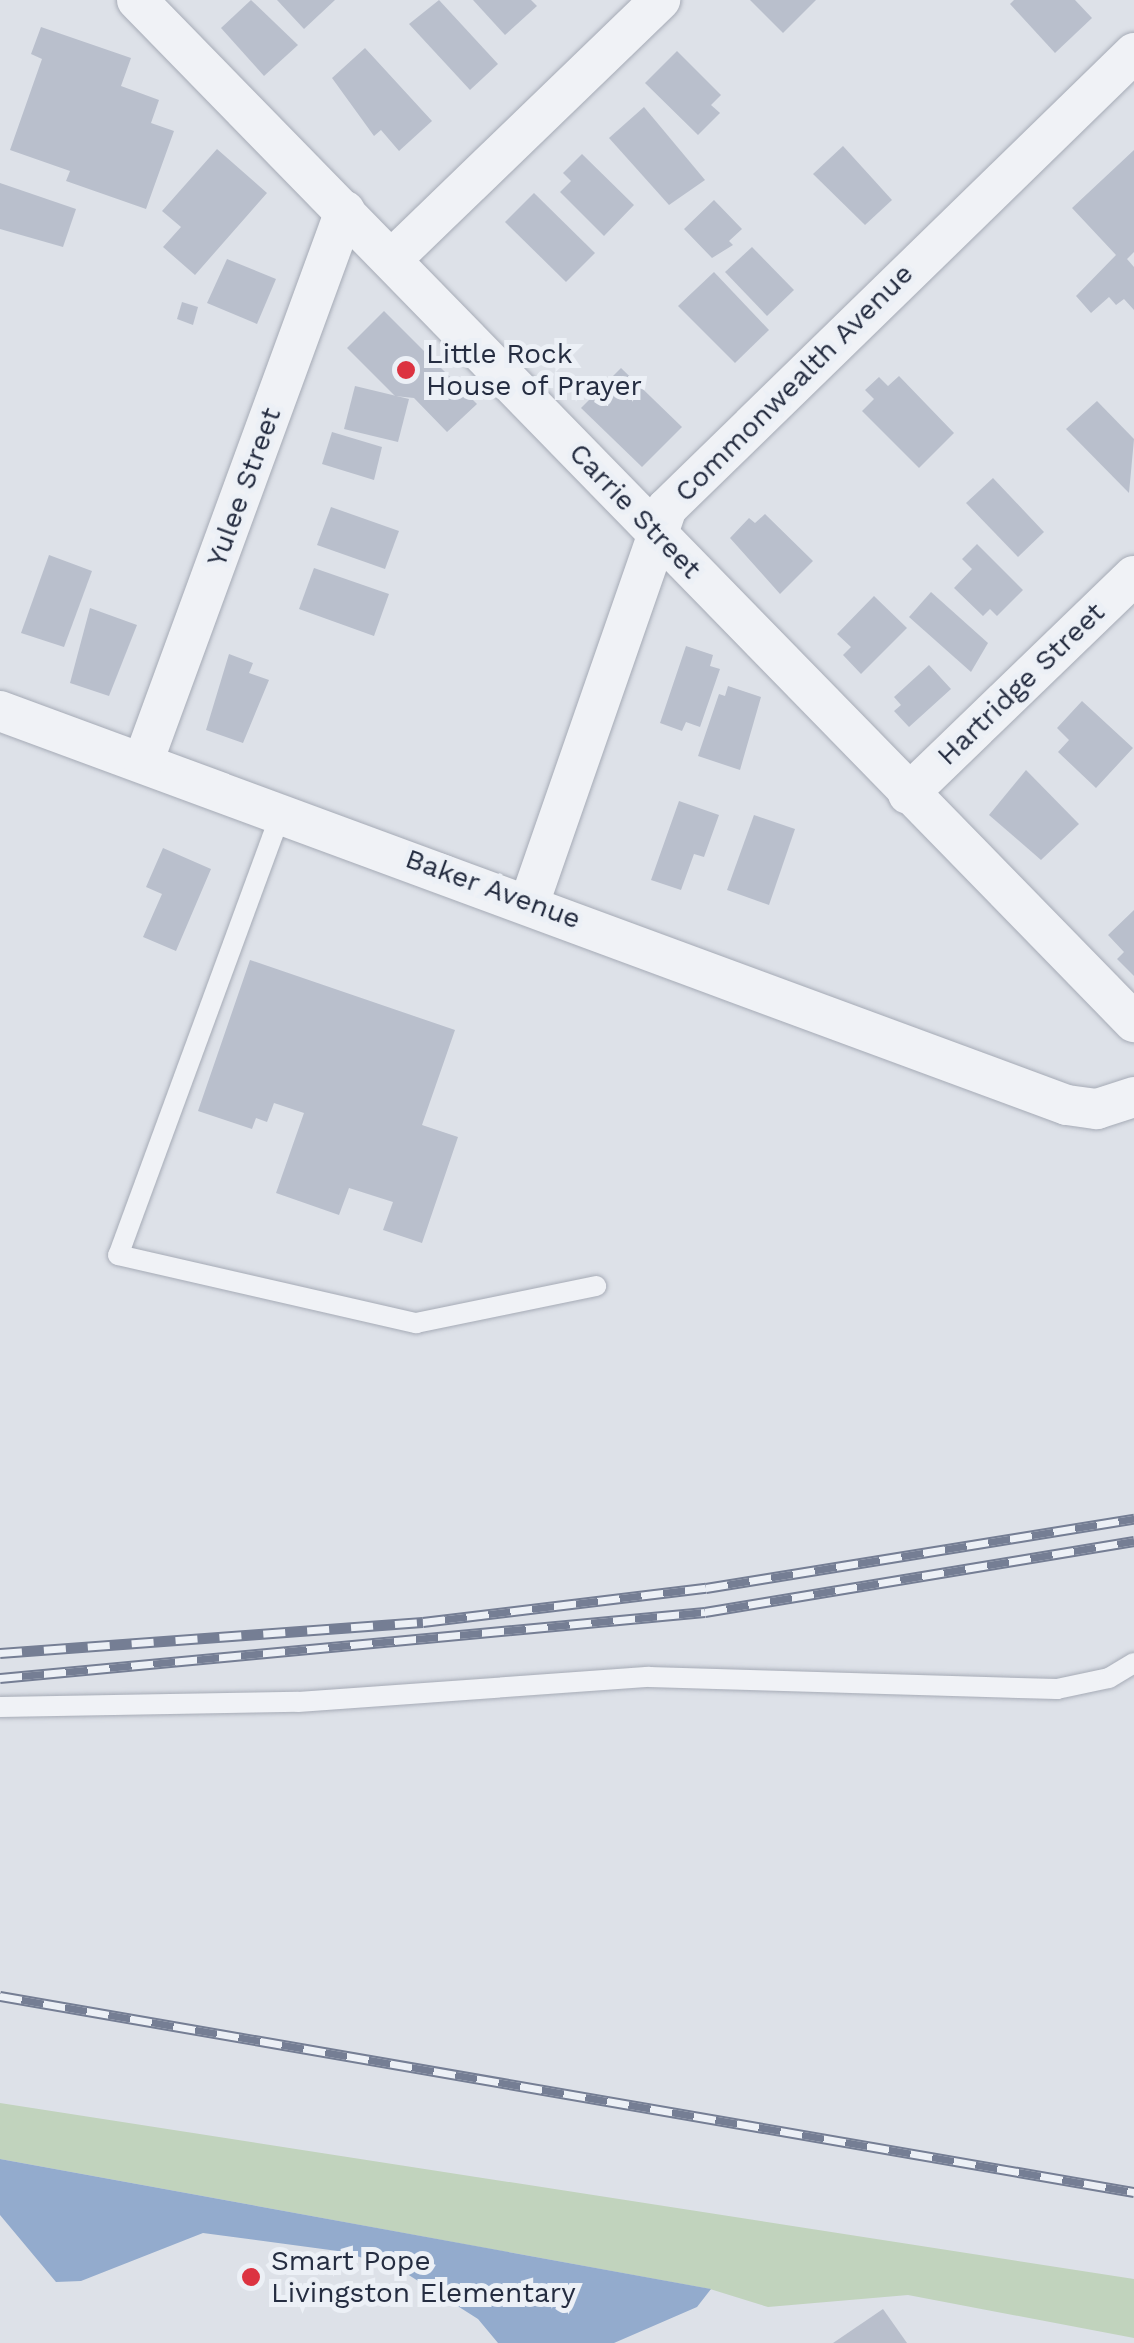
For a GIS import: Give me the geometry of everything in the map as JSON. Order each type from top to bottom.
[{"type":"street","points":[[392,259],[660,0]]},
{"type":"street","name":"Carrie Street","points":[[148,4],[908,794],[1134,1022]]},
{"type":"street","name":"Commonwealth Avenue","points":[[530,901],[667,508],[698,472],[1134,53]]},
{"type":"street","name":"Yulee Street","points":[[143,762],[345,211]]},
{"type":"street","name":"Hartridge Street","points":[[908,794],[1134,576]]},
{"type":"street","name":"Baker Avenue","points":[[0,711],[530,901],[1067,1105],[1096,1109],[1134,1097]]},
{"type":"lane","points":[[281,813],[118,1256],[416,1324],[596,1286]]},
{"type":"lane","points":[[0,1708],[298,1702],[650,1678],[1057,1689],[1109,1678],[1134,1662]]},
{"type":"green space","points":[[0,2103],[1134,2279],[1134,2338],[908,2295],[768,2307],[710,2289],[0,2159]]},
{"type":"water","points":[[0,2159],[711,2289],[697,2307],[614,2343],[498,2343],[478,2319],[404,2272],[345,2252],[203,2233],[81,2281],[56,2282],[0,2215]]},
{"type":"building","points":[[251,0],[298,45],[264,76],[221,28]]},
{"type":"building","points":[[277,0],[335,0],[304,29]]},
{"type":"building","points":[[439,0],[498,64],[470,90],[409,24]]},
{"type":"building","points":[[473,0],[531,0],[537,6],[505,35]]},
{"type":"building","points":[[750,0],[816,0],[783,33]]},
{"type":"building","points":[[1014,0],[1075,0],[1092,18],[1055,53],[1010,4]]},
{"type":"building","points":[[41,27],[131,58],[121,86],[159,100],[151,123],[174,131],[146,209],[66,181],[70,171],[10,150],[42,59],[31,54]]},
{"type":"building","points":[[365,48],[432,121],[399,151],[381,130],[374,136],[332,78]]},
{"type":"building","points":[[677,51],[721,95],[711,105],[720,113],[698,135],[645,83]]},
{"type":"building","points":[[644,107],[705,180],[669,205],[609,138]]},
{"type":"building","points":[[843,146],[892,200],[865,225],[813,174]]},
{"type":"building","points":[[217,149],[267,193],[195,275],[163,247],[181,227],[162,211]]},
{"type":"building","points":[[1134,150],[1134,252],[1127,259],[1134,267],[1134,310],[1124,299],[1116,305],[1109,297],[1091,313],[1076,296],[1116,255],[1072,208]]},
{"type":"building","points":[[582,154],[634,205],[604,236],[560,192],[571,181],[563,173]]},
{"type":"building","points":[[0,183],[76,209],[63,247],[0,229]]},
{"type":"building","points":[[534,193],[595,253],[566,282],[505,222]]},
{"type":"building","points":[[714,200],[742,229],[729,241],[733,245],[712,258],[684,229]]},
{"type":"building","points":[[752,247],[794,290],[767,316],[725,272]]},
{"type":"building","points":[[227,259],[276,279],[257,324],[207,303]]},
{"type":"building","points":[[714,272],[769,330],[735,363],[678,306]]},
{"type":"building","points":[[182,302],[198,307],[193,325],[177,319]]},
{"type":"building","name":"Little Rock House of Prayer","points":[[384,311],[477,404],[447,432],[414,398],[395,396],[347,348]]},
{"type":"building","points":[[621,368],[682,427],[642,467],[581,408]]},
{"type":"building","points":[[899,376],[954,433],[919,468],[862,411],[874,399],[865,390],[879,377],[888,386]]},
{"type":"building","points":[[355,386],[409,399],[398,442],[344,429]]},
{"type":"building","points":[[1097,401],[1134,439],[1129,493],[1066,429]]},
{"type":"building","points":[[332,432],[382,447],[374,480],[322,464]]},
{"type":"building","points":[[993,478],[1044,532],[1018,557],[966,503]]},
{"type":"building","points":[[331,507],[399,531],[385,569],[317,545]]},
{"type":"building","points":[[765,514],[813,561],[780,594],[730,538],[749,518],[755,523]]},
{"type":"building","points":[[977,544],[1023,590],[997,616],[990,609],[983,616],[954,588],[972,569],[962,559]]},
{"type":"building","points":[[49,555],[92,571],[64,647],[21,633]]},
{"type":"building","points":[[314,568],[389,594],[374,636],[299,609]]},
{"type":"building","points":[[931,592],[988,643],[971,672],[909,617]]},
{"type":"building","points":[[874,596],[907,628],[861,674],[843,655],[851,647],[837,634]]},
{"type":"building","points":[[90,608],[137,625],[109,696],[70,683]]},
{"type":"building","points":[[686,646],[713,655],[710,666],[720,669],[700,727],[686,722],[682,731],[660,723]]},
{"type":"building","points":[[229,654],[253,663],[249,673],[269,680],[243,743],[206,730]]},
{"type":"building","points":[[929,665],[951,689],[909,727],[894,711],[901,705],[894,697]]},
{"type":"building","points":[[728,686],[761,697],[740,770],[698,756],[719,694],[725,696]]},
{"type":"building","points":[[1082,701],[1133,748],[1096,788],[1058,752],[1069,740],[1057,728]]},
{"type":"building","points":[[1026,770],[1079,824],[1041,860],[989,815]]},
{"type":"building","points":[[679,801],[719,815],[704,857],[694,854],[681,890],[651,880]]},
{"type":"building","points":[[754,815],[795,829],[769,905],[727,890]]},
{"type":"building","points":[[163,848],[211,869],[176,951],[143,937],[162,894],[146,887]]},
{"type":"building","points":[[1134,910],[1134,976],[1117,959],[1124,952],[1108,935]]},
{"type":"building","points":[[250,960],[455,1030],[422,1125],[458,1137],[422,1243],[383,1230],[393,1202],[349,1188],[339,1215],[276,1193],[304,1113],[274,1103],[267,1122],[256,1118],[252,1129],[198,1111]]},
{"type":"building","points":[[883,2309],[907,2343],[833,2343]]},
{"type":"railway","points":[[0,1653],[423,1622],[706,1588],[1134,1519]]},
{"type":"railway","points":[[0,1678],[705,1612],[1134,1541]]},
{"type":"railway","points":[[0,1996],[1134,2192]]},
{"type":"place","name":"Little Rock House of Prayer","points":[[406,370]]},
{"type":"place","name":"Smart Pope Livingston Elementary","points":[[251,2277]]}]
